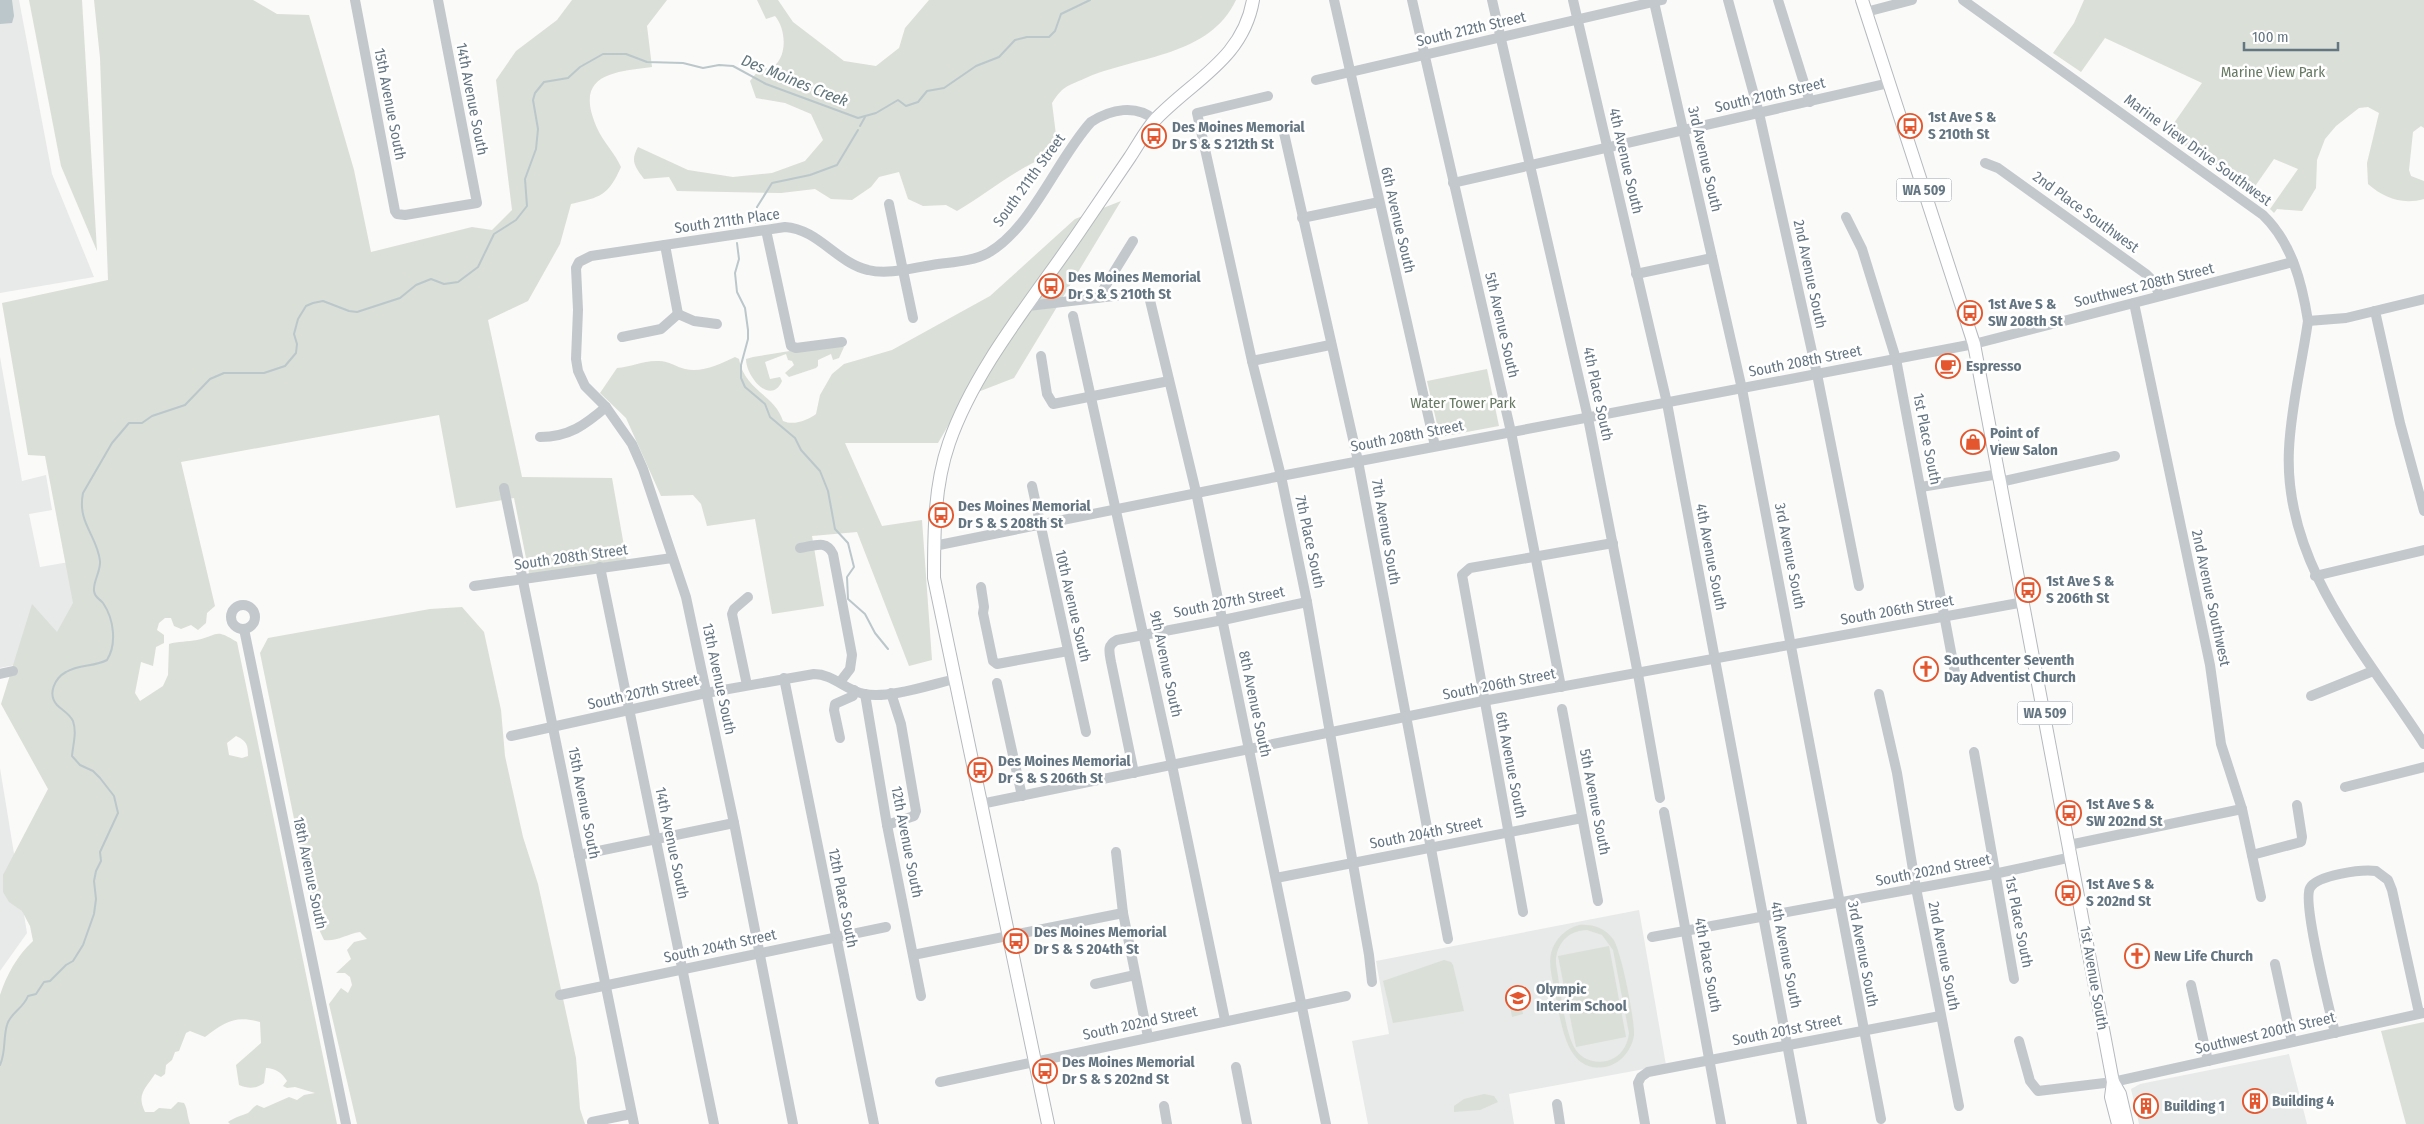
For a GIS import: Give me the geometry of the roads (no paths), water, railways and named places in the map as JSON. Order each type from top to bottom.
[{"type":"main road","points":[[1048,1124],[934,578],[935,513],[940,475],[948,444],[974,387],[989,362],[1155,120],[1225,57],[1247,25],[1253,0]]},
{"type":"main road","name":"1st Avenue South","points":[[1864,6],[1974,344],[2113,1082],[2112,1097],[2118,1124]]},
{"type":"main road","name":"1st Avenue South","points":[[2113,1082],[2120,1094],[2127,1124]]},
{"type":"street","name":"15th Avenue South","points":[[355,0],[397,214],[404,215],[477,204]]},
{"type":"street","name":"14th Avenue South","points":[[438,0],[477,204]]},
{"type":"street","name":"6th Avenue South","points":[[1334,0],[1435,446]]},
{"type":"street","name":"5th Avenue South","points":[[1412,0],[1511,432],[1561,687]]},
{"type":"street","name":"4th Place South","points":[[1492,0],[1588,418],[1660,798]]},
{"type":"street","name":"4th Avenue South","points":[[1573,0],[1666,403],[1802,1124]]},
{"type":"street","name":"2nd Avenue South","points":[[1728,0],[1760,113],[1817,374],[1859,586]]},
{"type":"street","points":[[1778,0],[1810,102]]},
{"type":"street","points":[[1864,6],[1912,0]]},
{"type":"street","name":"Marine View Drive Southwest","points":[[1963,0],[2263,215],[2280,234],[2293,262],[2308,321],[2294,407],[2289,458],[2294,503],[2315,576],[2373,671],[2424,744]]},
{"type":"street","name":"South 212th Street","points":[[1316,80],[1658,1]]},
{"type":"street","name":"3rd Avenue South","points":[[1658,1],[1683,131],[1742,388],[1792,645],[1838,903],[1881,1119]]},
{"type":"street","name":"South 210th Street","points":[[1453,183],[1888,83]]},
{"type":"street","name":"7th Place South","points":[[1268,96],[1197,113],[1252,361],[1281,476],[1307,602],[1372,982]]},
{"type":"street","name":"South 211th Street","points":[[987,253],[1000,244],[1018,225],[1091,122],[1109,113],[1130,109],[1139,110],[1155,120]]},
{"type":"street","name":"7th Avenue South","points":[[1284,133],[1330,345],[1358,461],[1448,939]]},
{"type":"street","name":"2nd Place Southwest","points":[[1985,163],[1998,168],[2146,274],[2153,281],[2160,296]]},
{"type":"street","points":[[1302,218],[1379,202]]},
{"type":"street","points":[[889,204],[913,318]]},
{"type":"street","name":"1st Place South","points":[[1846,217],[1862,249],[1896,359],[1955,673]]},
{"type":"street","name":"South 211th Place","points":[[579,262],[591,256],[785,227],[802,230],[856,266],[879,272],[974,258],[987,253]]},
{"type":"street","points":[[766,230],[791,346],[796,348],[842,342]]},
{"type":"street","points":[[1028,306],[1098,298],[1133,241]]},
{"type":"street","points":[[665,245],[678,314]]},
{"type":"street","points":[[1636,274],[1712,258]]},
{"type":"street","name":"13th Avenue South","points":[[579,262],[575,276],[578,310],[576,359],[578,371],[586,386],[621,425],[636,452],[686,597],[734,823],[793,1124]]},
{"type":"street","name":"Southwest 208th Street","points":[[1974,344],[2293,262]]},
{"type":"street","name":"8th Avenue South","points":[[1098,298],[1148,292],[1196,492],[1326,1124]]},
{"type":"street","points":[[2308,321],[2346,318],[2424,299]]},
{"type":"street","name":"2nd Avenue Southwest","points":[[2134,303],[2210,665],[2221,744],[2242,809],[2261,897]]},
{"type":"street","points":[[2375,311],[2400,422],[2424,511]]},
{"type":"street","points":[[678,314],[694,321],[717,324]]},
{"type":"street","points":[[622,336],[661,329],[678,314]]},
{"type":"street","name":"9th Avenue South","points":[[1073,316],[1144,634],[1225,1020]]},
{"type":"street","name":"South 208th Street","points":[[934,546],[1196,492],[1974,344]]},
{"type":"street","points":[[1252,361],[1330,345]]},
{"type":"street","points":[[1041,356],[1047,394],[1053,404],[1170,381]]},
{"type":"street","points":[[540,437],[556,437],[572,432],[606,407]]},
{"type":"street","points":[[1921,487],[2000,478],[2115,456]]},
{"type":"street","name":"10th Avenue South","points":[[1032,486],[1086,732]]},
{"type":"street","name":"15th Avenue South","points":[[504,488],[632,1119]]},
{"type":"street","points":[[1535,557],[1613,543]]},
{"type":"street","points":[[800,548],[824,544],[828,545],[833,554],[852,656],[850,669],[840,682]]},
{"type":"street","points":[[2315,576],[2424,550]]},
{"type":"street","name":"6th Avenue South","points":[[1523,912],[1461,580],[1462,575],[1470,568],[1535,557]]},
{"type":"street","name":"South 208th Street","points":[[474,586],[672,558]]},
{"type":"street","name":"14th Avenue South","points":[[600,567],[714,1124]]},
{"type":"street","points":[[981,587],[983,612],[993,660],[997,664],[1068,651]]},
{"type":"street","points":[[747,685],[732,614],[734,609],[748,597]]},
{"type":"street","name":"South 207th Street","points":[[1134,773],[1109,648],[1117,640],[1307,602]]},
{"type":"street","name":"South 206th Street","points":[[982,804],[1406,717],[2024,602]]},
{"type":"street","name":"18th Avenue South","points":[[244,629],[346,1124]]},
{"type":"street","points":[[0,674],[13,671]]},
{"type":"street","points":[[2311,696],[2373,671]]},
{"type":"street","name":"South 207th Street","points":[[511,736],[706,693],[784,678],[821,674],[865,694],[891,693],[954,679]]},
{"type":"street","name":"12th Place South","points":[[784,678],[874,1124]]},
{"type":"street","points":[[997,682],[1022,796]]},
{"type":"street","points":[[840,738],[834,710],[835,704],[853,696],[854,690]]},
{"type":"street","points":[[887,825],[914,816],[916,812],[901,724],[891,693]]},
{"type":"street","name":"12th Avenue South","points":[[865,694],[887,825],[921,996]]},
{"type":"street","name":"2nd Avenue South","points":[[1878,694],[1897,773],[1916,888],[1958,1106]]},
{"type":"street","name":"5th Avenue South","points":[[1562,709],[1598,901]]},
{"type":"street","name":"1st Place South","points":[[1974,752],[2014,979]]},
{"type":"street","points":[[2345,787],[2424,767]]},
{"type":"street","points":[[2252,855],[2301,842],[2302,837],[2297,805]]},
{"type":"street","name":"South 202nd Street","points":[[1652,937],[1994,874],[2070,851],[2242,809]]},
{"type":"street","name":"4th Place South","points":[[1664,812],[1721,1124]]},
{"type":"street","name":"South 204th Street","points":[[1276,878],[1582,818]]},
{"type":"street","points":[[579,855],[734,823]]},
{"type":"street","points":[[1116,852],[1124,913],[1148,1037]]},
{"type":"street","points":[[2335,1033],[2309,906],[2310,888],[2326,879],[2368,870],[2382,874],[2388,880],[2422,1013]]},
{"type":"street","points":[[913,955],[1124,913]]},
{"type":"street","name":"South 204th Street","points":[[560,995],[886,927]]},
{"type":"street","points":[[2275,964],[2292,1042]]},
{"type":"street","points":[[1095,984],[1135,975]]},
{"type":"street","points":[[2191,985],[2208,1061]]},
{"type":"street","name":"South 202nd Street","points":[[940,1082],[1225,1020],[1346,996]]},
{"type":"street","name":"Southwest 200th Street","points":[[2019,1041],[2030,1081],[2038,1091],[2113,1082],[2422,1013]]},
{"type":"street","name":"South 201st Street","points":[[1645,1124],[1639,1091],[1641,1077],[1648,1072],[1940,1016]]},
{"type":"street","points":[[1236,1067],[1247,1124]]},
{"type":"street","points":[[1557,1104],[1560,1124]]},
{"type":"street","points":[[1164,1106],[1167,1124]]},
{"type":"street","points":[[592,1122],[632,1119]]},
{"type":"waterway","name":"Des Moines Creek","points":[[0,1065],[6,1030],[11,1017],[28,996],[36,994],[44,982],[50,981],[66,965],[73,961],[83,945],[94,914],[96,899],[94,881],[101,861],[100,852],[118,813],[114,796],[100,778],[93,771],[80,765],[72,756],[75,734],[73,721],[54,701],[53,691],[56,682],[66,672],[107,660],[112,647],[113,632],[110,616],[103,603],[96,597],[94,591],[100,561],[85,521],[82,503],[83,493],[112,443],[129,423],[142,423],[152,416],[185,405],[210,379],[224,373],[264,373],[285,366],[296,353],[297,344],[294,334],[298,319],[306,306],[323,301],[349,311],[357,312],[400,298],[416,285],[431,279],[444,284],[458,282],[478,267],[494,234],[516,220],[527,206],[525,179],[536,149],[538,129],[533,100],[535,93],[544,82],[568,78],[580,67],[603,54],[626,54],[647,62],[683,63],[703,68],[719,65],[733,66],[766,84],[858,118],[876,113],[898,100],[906,106],[918,102],[927,91],[944,88],[976,66],[999,57],[1015,40],[1027,37],[1049,37],[1055,31],[1061,14],[1090,0]]},
{"type":"waterway","points":[[860,126],[865,117]]},
{"type":"waterway","points":[[756,223],[757,207],[772,183],[810,175],[837,165],[858,130]]},
{"type":"waterway","points":[[737,243],[739,259],[735,273],[737,292],[745,308],[748,330],[748,339],[741,365],[741,378],[745,387],[765,404],[770,417],[795,438],[801,450],[820,471],[828,491],[835,529],[848,543],[854,567],[847,577],[848,599],[865,614],[875,633],[888,649]]},
{"type":"place","name":"1st Ave S & S 210th St","points":[[1910,126]]},
{"type":"place","name":"Des Moines Memorial Dr S & S 212th St","points":[[1154,136]]},
{"type":"place","name":"Des Moines Memorial Dr S & S 210th St","points":[[1051,286]]},
{"type":"place","name":"1st Ave S & SW 208th St","points":[[1970,313]]},
{"type":"place","name":"Espresso","points":[[1948,366]]},
{"type":"place","name":"Point of View Salon","points":[[1973,442]]},
{"type":"place","name":"Des Moines Memorial Dr S & S 208th St","points":[[941,515]]},
{"type":"place","name":"1st Ave S & S 206th St","points":[[2028,590]]},
{"type":"place","name":"Southcenter Seventh Day Adventist Church","points":[[1926,669]]},
{"type":"place","name":"Des Moines Memorial Dr S & S 206th St","points":[[980,770]]},
{"type":"place","name":"1st Ave S & SW 202nd St","points":[[2069,813]]},
{"type":"place","name":"1st Ave S & S 202nd St","points":[[2068,893]]},
{"type":"place","name":"Des Moines Memorial Dr S & S 204th St","points":[[1016,941]]},
{"type":"place","name":"New Life Church","points":[[2137,956]]},
{"type":"place","name":"Olympic Interim School","points":[[1518,998]]},
{"type":"place","name":"Des Moines Memorial Dr S & S 202nd St","points":[[1045,1071]]},
{"type":"place","name":"Building 4","points":[[2255,1101]]},
{"type":"place","name":"Building 1","points":[[2146,1106]]},
{"type":"park label","name":"Marine View Park","points":[[2273,72]]},
{"type":"park label","name":"Water Tower Park","points":[[1463,403]]}]
